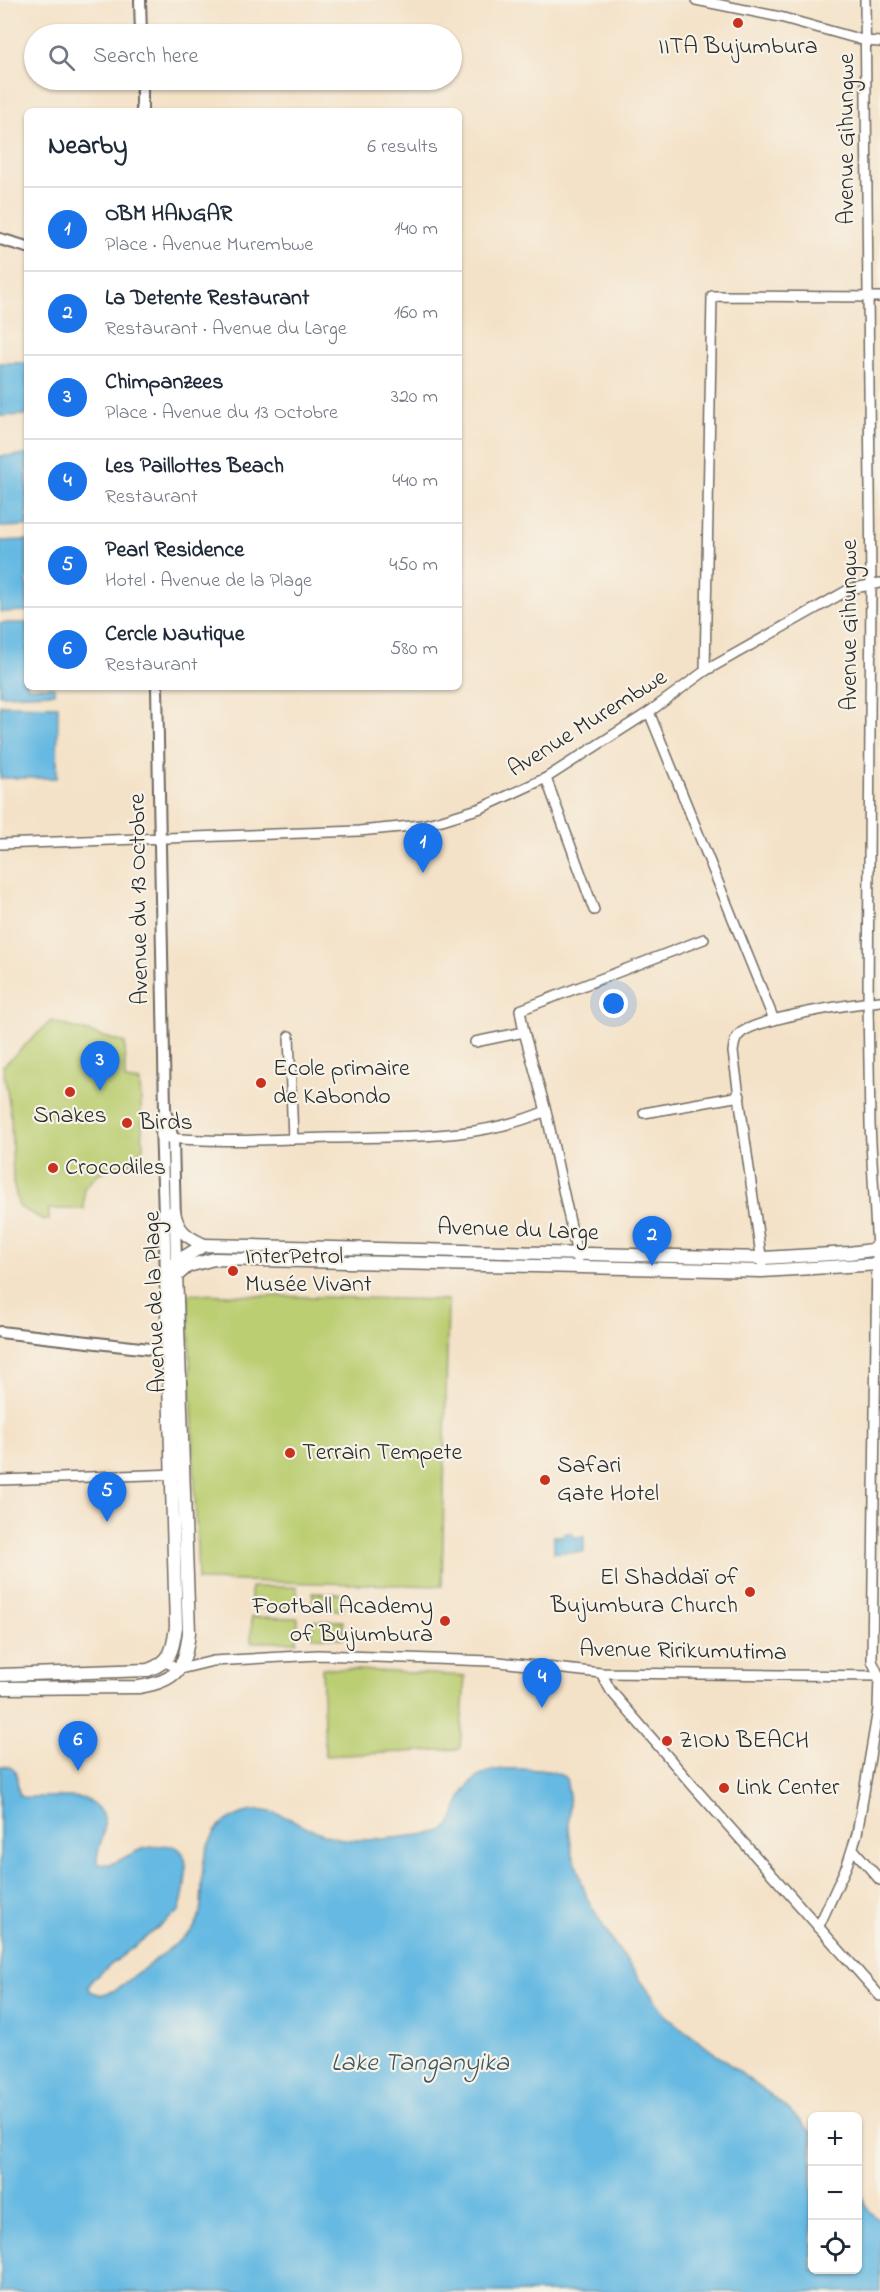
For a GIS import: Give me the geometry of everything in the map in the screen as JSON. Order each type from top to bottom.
[{"type":"main road","points":[[171,1274],[204,1245],[187,1236],[179,1228],[174,1211]]},
{"type":"main road","name":"Avenue du Large","points":[[204,1245],[266,1252],[579,1268],[762,1271],[879,1264]]},
{"type":"main road","name":"Avenue du Large","points":[[171,1274],[196,1263],[266,1252],[763,1258],[879,1249]]},
{"type":"main road","name":"Avenue de la Plage","points":[[171,1274],[178,1474],[189,1632],[186,1659],[180,1669]]},
{"type":"main road","name":"Avenue de la Plage","points":[[165,1662],[171,1653],[176,1627],[178,1474]]},
{"type":"main road","points":[[0,1675],[148,1670],[165,1662]]},
{"type":"main road","points":[[0,1688],[139,1687],[164,1682],[180,1669]]},
{"type":"street","points":[[141,0],[141,24]]},
{"type":"street","points":[[696,0],[780,17],[866,41],[880,42]]},
{"type":"street","name":"Avenue Gihungwe","points":[[818,1928],[853,1849],[878,1709],[880,1676],[872,1661],[879,1249],[868,1002],[875,583],[867,297],[865,0]]},
{"type":"street","points":[[142,90],[142,108]]},
{"type":"street","points":[[0,239],[24,246]]},
{"type":"street","points":[[705,671],[712,296],[880,297]]},
{"type":"street","name":"Avenue Murembwe","points":[[0,844],[359,831],[422,825],[481,808],[546,778],[649,712],[705,671],[850,589],[875,583]]},
{"type":"street","name":"Avenue du 13 Octobre","points":[[157,690],[165,1110]]},
{"type":"street","points":[[649,712],[774,1020]]},
{"type":"street","points":[[546,778],[594,910]]},
{"type":"street","points":[[579,1268],[546,1111],[520,1010],[704,939]]},
{"type":"street","points":[[762,1271],[763,1258],[733,1052],[734,1041],[741,1032],[774,1020],[880,1001]]},
{"type":"street","points":[[476,1042],[524,1032]]},
{"type":"street","points":[[289,1036],[293,1139]]},
{"type":"street","points":[[644,1113],[740,1096]]},
{"type":"street","name":"Avenue de la Plage","points":[[165,1110],[161,1124],[168,1138],[174,1211],[171,1274]]},
{"type":"street","points":[[168,1138],[293,1139],[470,1134],[546,1111]]},
{"type":"street","name":"Avenue de la Plage","points":[[168,1138],[162,1213],[171,1274]]},
{"type":"street","points":[[0,1332],[174,1352]]},
{"type":"street","points":[[0,1480],[178,1474]]},
{"type":"street","name":"Avenue Ririkumutima","points":[[180,1669],[213,1661],[318,1655],[490,1661],[601,1673],[880,1676]]},
{"type":"street","points":[[165,1662],[180,1669]]},
{"type":"street","points":[[601,1673],[618,1700],[880,1996]]},
{"type":"street","points":[[853,1849],[880,1880]]},
{"type":"green space","points":[[51,1021],[125,1043],[125,1080],[140,1082],[143,1148],[131,1162],[99,1173],[84,1188],[84,1209],[49,1209],[49,1220],[44,1220],[19,1207],[13,1182],[11,1115],[3,1066]]},
{"type":"green space","points":[[188,1294],[448,1300],[442,1586],[198,1580]]},
{"type":"green space","points":[[251,1587],[297,1587],[297,1607],[251,1608]]},
{"type":"green space","points":[[313,1593],[344,1594],[343,1610],[313,1609]]},
{"type":"green space","points":[[252,1617],[298,1618],[297,1642],[251,1642]]},
{"type":"green space","points":[[313,1621],[343,1621],[343,1638],[312,1637]]},
{"type":"green space","points":[[322,1668],[465,1676],[460,1749],[325,1756]]},
{"type":"water","points":[[0,363],[24,363],[24,415],[0,416]]},
{"type":"water","points":[[24,455],[24,526],[0,527],[0,456]]},
{"type":"water","points":[[24,540],[24,611],[0,612],[0,541]]},
{"type":"water","points":[[0,623],[24,623],[24,690],[54,690],[54,693],[0,695]]},
{"type":"water","points":[[0,705],[58,706],[57,778],[0,778]]},
{"type":"water","points":[[572,1533],[574,1537],[584,1537],[584,1552],[554,1552],[554,1536],[562,1536]]},
{"type":"water","name":"Lake Tanganyika","points":[[0,1766],[10,1767],[16,1772],[19,1794],[23,1797],[80,1798],[97,1807],[104,1824],[97,1857],[99,1864],[117,1862],[137,1851],[161,1845],[175,1847],[184,1856],[186,1879],[179,1911],[93,1979],[89,1986],[90,1991],[100,1995],[116,1990],[193,1929],[201,1907],[204,1860],[207,1849],[219,1827],[239,1815],[254,1811],[268,1812],[281,1815],[322,1833],[347,1839],[367,1840],[431,1834],[449,1826],[463,1794],[482,1774],[500,1769],[539,1770],[550,1771],[566,1778],[572,1852],[587,1898],[610,1938],[668,2018],[787,2108],[808,2129],[808,2274],[862,2274],[862,2198],[880,2220],[880,2292],[0,2292]]},
{"type":"place","name":"IITA Bujumbura","points":[[738,23]]},
{"type":"place","name":"OBM HANGAR","points":[[423,873]]},
{"type":"place","name":"Ecole primaire de Kabondo","points":[[261,1083]]},
{"type":"place","name":"Chimpanzees","points":[[100,1091]]},
{"type":"place","name":"Snakes","points":[[70,1092]]},
{"type":"place","name":"Birds","points":[[127,1123]]},
{"type":"place","name":"Crocodiles","points":[[53,1168]]},
{"type":"place","name":"La Detente Restaurant","points":[[652,1266]]},
{"type":"place","name":"InterPetrol Musée Vivant","points":[[233,1271]]},
{"type":"place","name":"Terrain Tempete","points":[[290,1453]]},
{"type":"place","name":"Safari Gate Hotel","points":[[545,1480]]},
{"type":"place","name":"Pearl Residence","points":[[107,1522]]},
{"type":"place","name":"El Shaddaï of Bujumbura Church","points":[[750,1592]]},
{"type":"place","name":"Football Academy of Bujumbura","points":[[445,1621]]},
{"type":"place","name":"Les Paillottes Beach","points":[[542,1708]]},
{"type":"place","name":"ZION BEACH","points":[[667,1741]]},
{"type":"place","name":"Cercle Nautique","points":[[78,1771]]},
{"type":"place","name":"Link Center","points":[[724,1788]]}]
